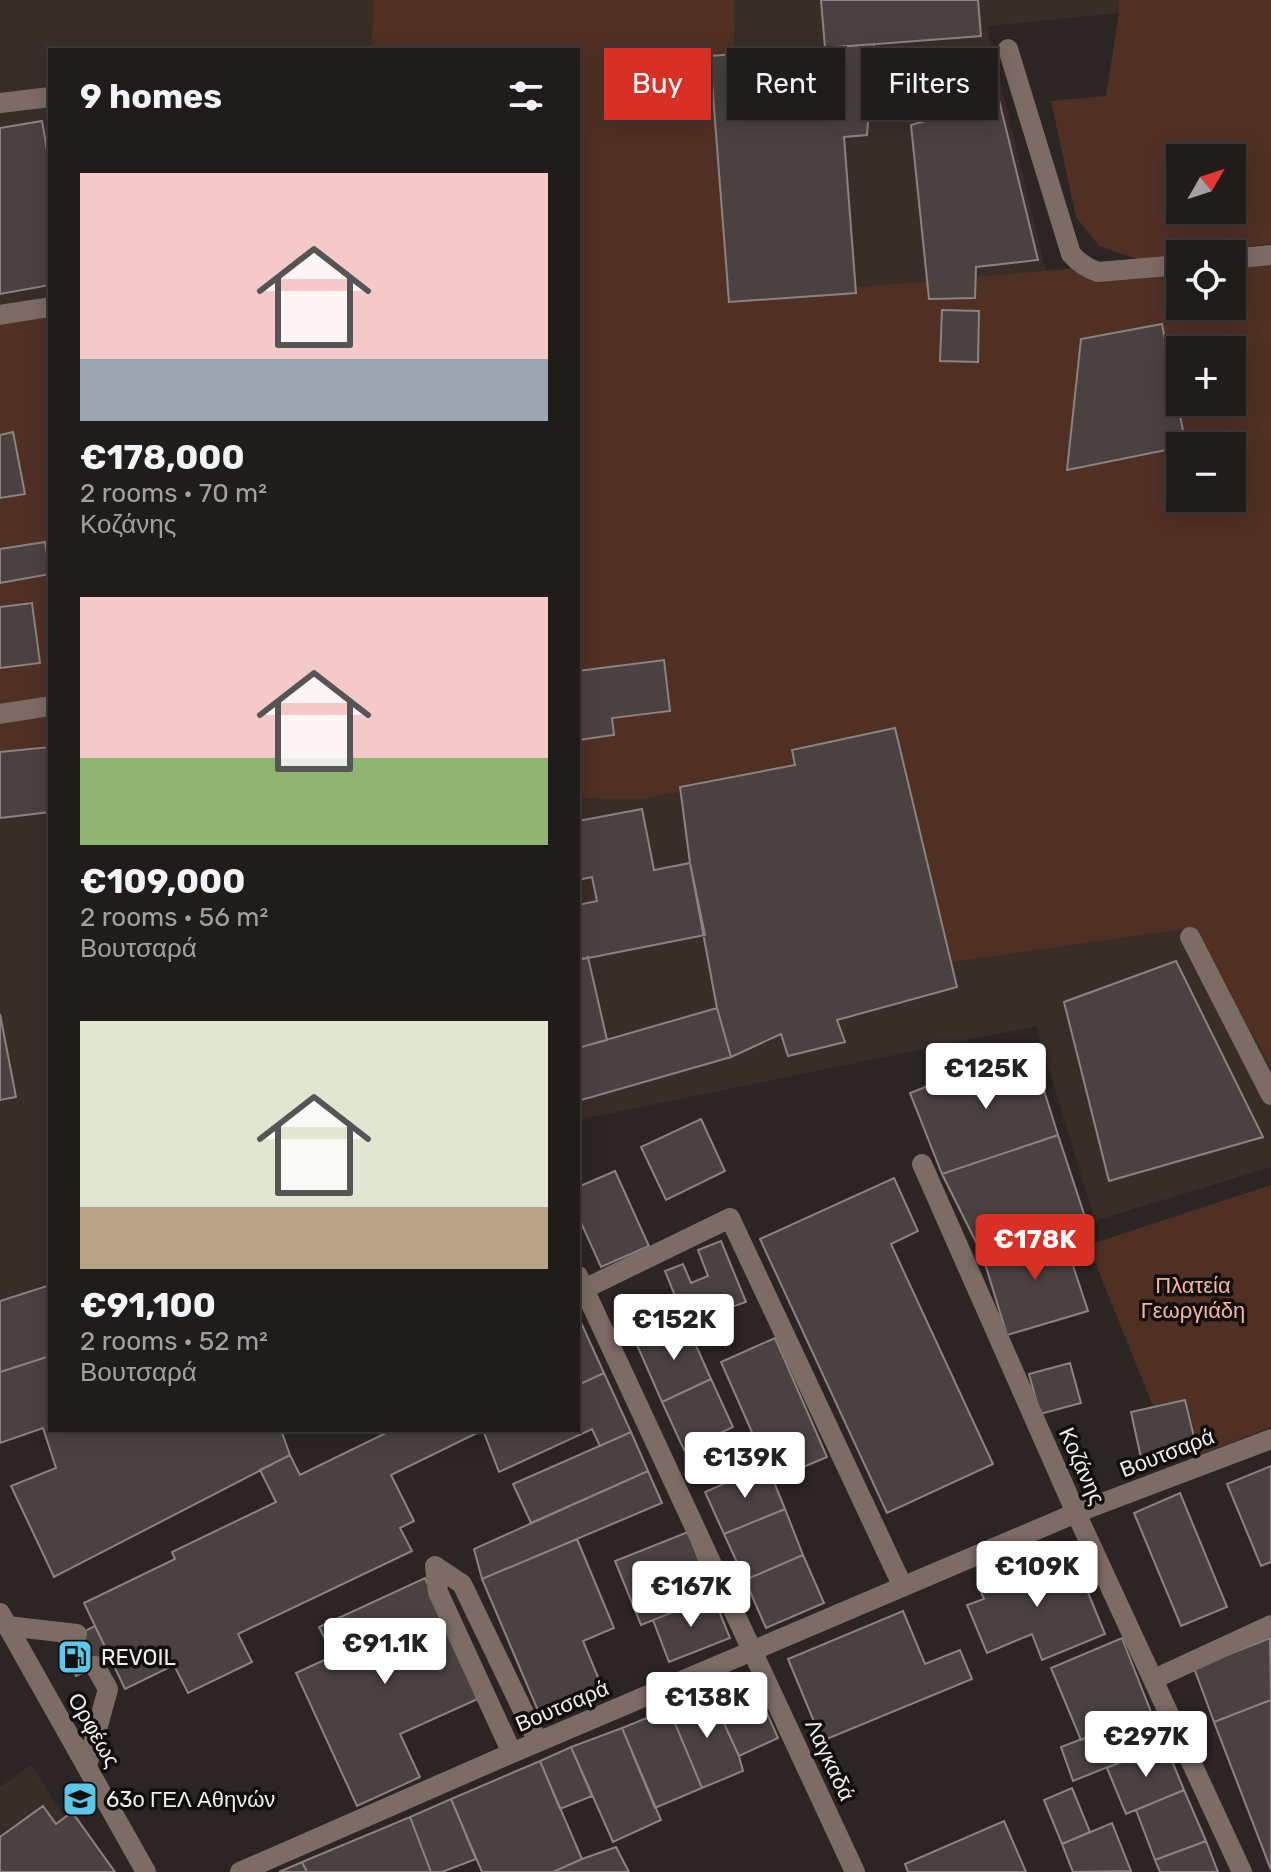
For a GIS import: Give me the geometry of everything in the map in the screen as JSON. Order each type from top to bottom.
[{"type":"street","points":[[1008,49],[1071,254],[1078,262],[1098,272],[1166,266]]},
{"type":"street","points":[[0,103],[48,97]]},
{"type":"street","points":[[1246,258],[1271,255]]},
{"type":"street","points":[[0,315],[48,307]]},
{"type":"street","points":[[0,714],[48,706]]},
{"type":"street","points":[[1190,937],[1271,1095]]},
{"type":"street","name":"Κοζάνης","points":[[922,1164],[1076,1513],[1242,1872]]},
{"type":"street","points":[[581,1283],[730,1218],[903,1587]]},
{"type":"street","name":"Λαγκαδά","points":[[581,1283],[855,1872]]},
{"type":"street","name":"Βουτσαρά","points":[[240,1872],[1076,1513],[1271,1439]]},
{"type":"street","points":[[512,1753],[438,1592],[435,1566],[462,1584],[538,1742]]},
{"type":"street","points":[[3,1620],[77,1634]]},
{"type":"street","name":"Ορφέως","points":[[3,1620],[146,1872]]},
{"type":"street","points":[[1154,1679],[1271,1625]]},
{"type":"street","points":[[87,1766],[108,1689],[95,1666]]},
{"type":"shaded area","points":[[0,0],[1118,0],[1119,13],[987,26],[992,48],[861,48],[861,120],[998,120],[998,72],[1053,301],[1166,305],[1166,320],[1246,320],[1246,295],[1271,274],[1271,1167],[1095,1221],[1036,1026],[580,1120],[580,48],[48,48],[48,1337],[0,1361]]},
{"type":"shaded area","points":[[31,1765],[100,1872],[0,1872],[0,1787]]},
{"type":"green space","points":[[373,0],[734,0],[734,48],[727,48],[727,120],[735,120],[736,298],[1166,260],[1166,320],[1246,320],[1246,254],[1271,252],[1271,1065],[1189,928],[924,966],[871,753],[641,799],[580,798],[580,48],[372,48]]},
{"type":"green space","points":[[1118,0],[1271,0],[1271,244],[1246,247],[1246,240],[1166,240],[1166,257],[1140,260],[1099,246],[1076,217],[1051,101],[1106,96],[1119,13]]},
{"type":"green space","points":[[48,313],[48,794],[0,793],[0,320]]},
{"type":"green space","name":"Πλατεία Γεωργιάδη","points":[[1271,1185],[1271,1427],[1200,1455],[1186,1399],[1153,1406],[1088,1245]]},
{"type":"building","points":[[821,0],[978,0],[981,36],[825,48]]},
{"type":"building","points":[[874,44],[874,48],[861,48],[861,120],[868,120],[867,135],[844,137],[856,293],[729,302],[711,56],[727,55],[727,120],[845,120],[845,48],[819,48]]},
{"type":"building","points":[[998,100],[1038,260],[976,267],[975,298],[929,299],[911,125],[929,120],[998,120]]},
{"type":"building","points":[[42,121],[48,156],[48,285],[0,294],[0,128]]},
{"type":"building","points":[[942,310],[979,311],[978,362],[940,361]]},
{"type":"building","points":[[1162,324],[1166,344],[1166,416],[1180,416],[1183,432],[1166,432],[1166,450],[1067,470],[1081,339]]},
{"type":"building","points":[[13,432],[25,494],[0,498],[0,435]]},
{"type":"building","points":[[45,542],[48,574],[0,583],[0,549]]},
{"type":"building","points":[[32,603],[40,663],[0,668],[0,607]]},
{"type":"building","points":[[664,660],[670,711],[612,718],[614,735],[580,740],[580,671]]},
{"type":"building","points":[[895,728],[957,987],[837,1020],[845,1042],[788,1056],[781,1034],[731,1057],[717,1008],[690,863],[680,787],[795,765],[792,750]]},
{"type":"building","points":[[48,747],[48,812],[0,818],[0,752]]},
{"type":"building","points":[[642,809],[654,870],[690,863],[705,935],[580,960],[580,905],[597,901],[592,877],[580,880],[580,821]]},
{"type":"building","points":[[588,957],[607,1040],[580,1047],[580,959]]},
{"type":"building","points":[[1176,961],[1263,1137],[1109,1181],[1064,1002]]},
{"type":"building","points":[[717,1008],[731,1057],[580,1100],[580,1047]]},
{"type":"building","points":[[0,1014],[16,1097],[0,1100]]},
{"type":"building","points":[[1030,1046],[1058,1135],[942,1174],[910,1093]]},
{"type":"building","points":[[701,1119],[725,1171],[666,1200],[641,1147]]},
{"type":"building","points":[[1058,1135],[1085,1217],[982,1254],[942,1174]]},
{"type":"building","points":[[615,1171],[649,1246],[601,1267],[580,1220],[580,1186]]},
{"type":"building","points":[[894,1178],[918,1231],[891,1244],[993,1464],[887,1513],[760,1239]]},
{"type":"building","points":[[1060,1226],[1088,1311],[1007,1335],[982,1254]]},
{"type":"building","points":[[721,1241],[746,1302],[686,1323],[637,1345],[629,1325],[679,1306],[665,1271],[683,1264],[691,1283],[708,1276],[698,1250]]},
{"type":"building","points":[[48,1286],[48,1357],[0,1372],[0,1301]]},
{"type":"building","points":[[580,1320],[604,1373],[580,1384]]},
{"type":"building","points":[[686,1323],[711,1379],[662,1402],[637,1345]]},
{"type":"building","points":[[775,1338],[827,1457],[773,1480],[721,1362]]},
{"type":"building","points":[[48,1357],[48,1432],[282,1432],[290,1455],[54,1577],[11,1486],[56,1468],[43,1428],[0,1443],[0,1372]]},
{"type":"building","points":[[1070,1363],[1081,1403],[1040,1414],[1029,1374]]},
{"type":"building","points":[[604,1373],[631,1432],[600,1446],[592,1429],[499,1472],[484,1432],[580,1432],[580,1384]]},
{"type":"building","points":[[711,1379],[733,1427],[684,1450],[662,1402]]},
{"type":"building","points":[[1185,1400],[1196,1445],[1141,1458],[1131,1412]]},
{"type":"building","points":[[388,1432],[479,1432],[391,1475],[414,1521],[400,1528],[412,1551],[238,1634],[252,1662],[188,1693],[174,1665],[125,1689],[84,1603],[175,1559],[172,1552],[276,1502],[260,1470],[290,1455],[300,1475]]},
{"type":"building","points":[[631,1432],[648,1471],[531,1523],[513,1484]]},
{"type":"building","points":[[767,1465],[785,1509],[724,1534],[705,1492]]},
{"type":"building","points":[[1271,1466],[1271,1562],[1261,1566],[1227,1484]]},
{"type":"building","points":[[648,1471],[662,1503],[482,1579],[474,1549]]},
{"type":"building","points":[[1180,1493],[1227,1607],[1181,1626],[1134,1513]]},
{"type":"building","points":[[785,1509],[803,1555],[745,1580],[724,1534]]},
{"type":"building","points":[[688,1532],[713,1596],[641,1625],[615,1561]]},
{"type":"building","points":[[577,1539],[614,1628],[583,1641],[605,1694],[542,1720],[482,1579]]},
{"type":"building","points":[[803,1555],[824,1603],[766,1628],[745,1580]]},
{"type":"building","points":[[1073,1556],[1105,1634],[1042,1660],[1032,1634],[987,1653],[967,1605],[984,1599],[978,1585],[1038,1561],[1042,1569]]},
{"type":"building","points":[[425,1578],[480,1698],[400,1734],[420,1777],[357,1806],[296,1673],[333,1656],[319,1627]]},
{"type":"building","points":[[713,1596],[730,1638],[669,1662],[653,1620]]},
{"type":"building","points":[[903,1611],[925,1664],[960,1650],[972,1679],[822,1741],[788,1659]]},
{"type":"building","points":[[95,1626],[111,1659],[76,1676],[60,1643]]},
{"type":"building","points":[[1122,1638],[1151,1712],[1081,1740],[1051,1668]]},
{"type":"building","points":[[1270,1638],[1271,1700],[1214,1722],[1194,1668]]},
{"type":"building","points":[[750,1675],[778,1738],[739,1756],[710,1693]]},
{"type":"building","points":[[710,1693],[743,1771],[702,1788],[669,1709]]},
{"type":"building","points":[[1271,1700],[1271,1870],[1214,1722]]},
{"type":"building","points":[[669,1709],[702,1788],[655,1808],[622,1728]]},
{"type":"building","points":[[1151,1712],[1165,1744],[1073,1781],[1061,1747]]},
{"type":"building","points":[[622,1728],[661,1820],[613,1842],[571,1747]]},
{"type":"building","points":[[1165,1744],[1184,1790],[1126,1814],[1107,1768]]},
{"type":"building","points":[[571,1747],[592,1796],[560,1809],[540,1761]]},
{"type":"building","points":[[540,1761],[582,1859],[553,1872],[482,1872],[451,1799]]},
{"type":"building","points":[[1072,1788],[1090,1832],[1062,1844],[1044,1800]]},
{"type":"building","points":[[1184,1790],[1206,1841],[1155,1860],[1136,1810]]},
{"type":"building","points":[[451,1799],[476,1859],[442,1872],[431,1872],[410,1817]]},
{"type":"building","points":[[43,1806],[56,1824],[72,1812],[115,1872],[0,1872],[0,1837]]},
{"type":"building","points":[[410,1817],[431,1872],[307,1872],[302,1862]]},
{"type":"building","points":[[1004,1821],[1026,1872],[908,1872],[905,1864]]},
{"type":"building","points":[[1112,1823],[1131,1871],[1073,1872],[1062,1844]]},
{"type":"building","points":[[1206,1841],[1218,1872],[1160,1872],[1155,1860]]},
{"type":"building","points":[[616,1847],[629,1872],[553,1872],[582,1859]]},
{"type":"building","points":[[302,1862],[307,1872],[279,1872]]},
{"type":"tunnel","points":[[77,1634],[95,1666]]},
{"type":"place","name":"REVOIL","points":[[75,1657]]},
{"type":"place","name":"63ο ΓΕΛ Αθηνών","points":[[80,1799]]}]
